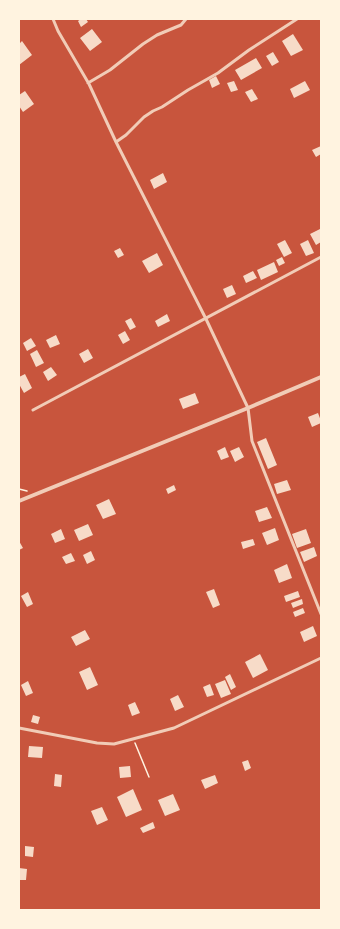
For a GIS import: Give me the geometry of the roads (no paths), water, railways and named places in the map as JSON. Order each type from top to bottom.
[{"type":"street","points":[[53,19],[58,31],[88,83],[116,142],[206,319],[248,408],[252,441],[321,614]]},
{"type":"street","points":[[88,83],[110,70],[143,44],[157,35],[181,24],[186,19]]},
{"type":"street","points":[[116,142],[126,135],[144,117],[218,73],[248,50],[297,19]]},
{"type":"street","points":[[33,410],[321,257]]},
{"type":"street","points":[[19,501],[321,377]]},
{"type":"street","points":[[19,728],[97,743],[114,744],[174,728],[321,658]]}]
